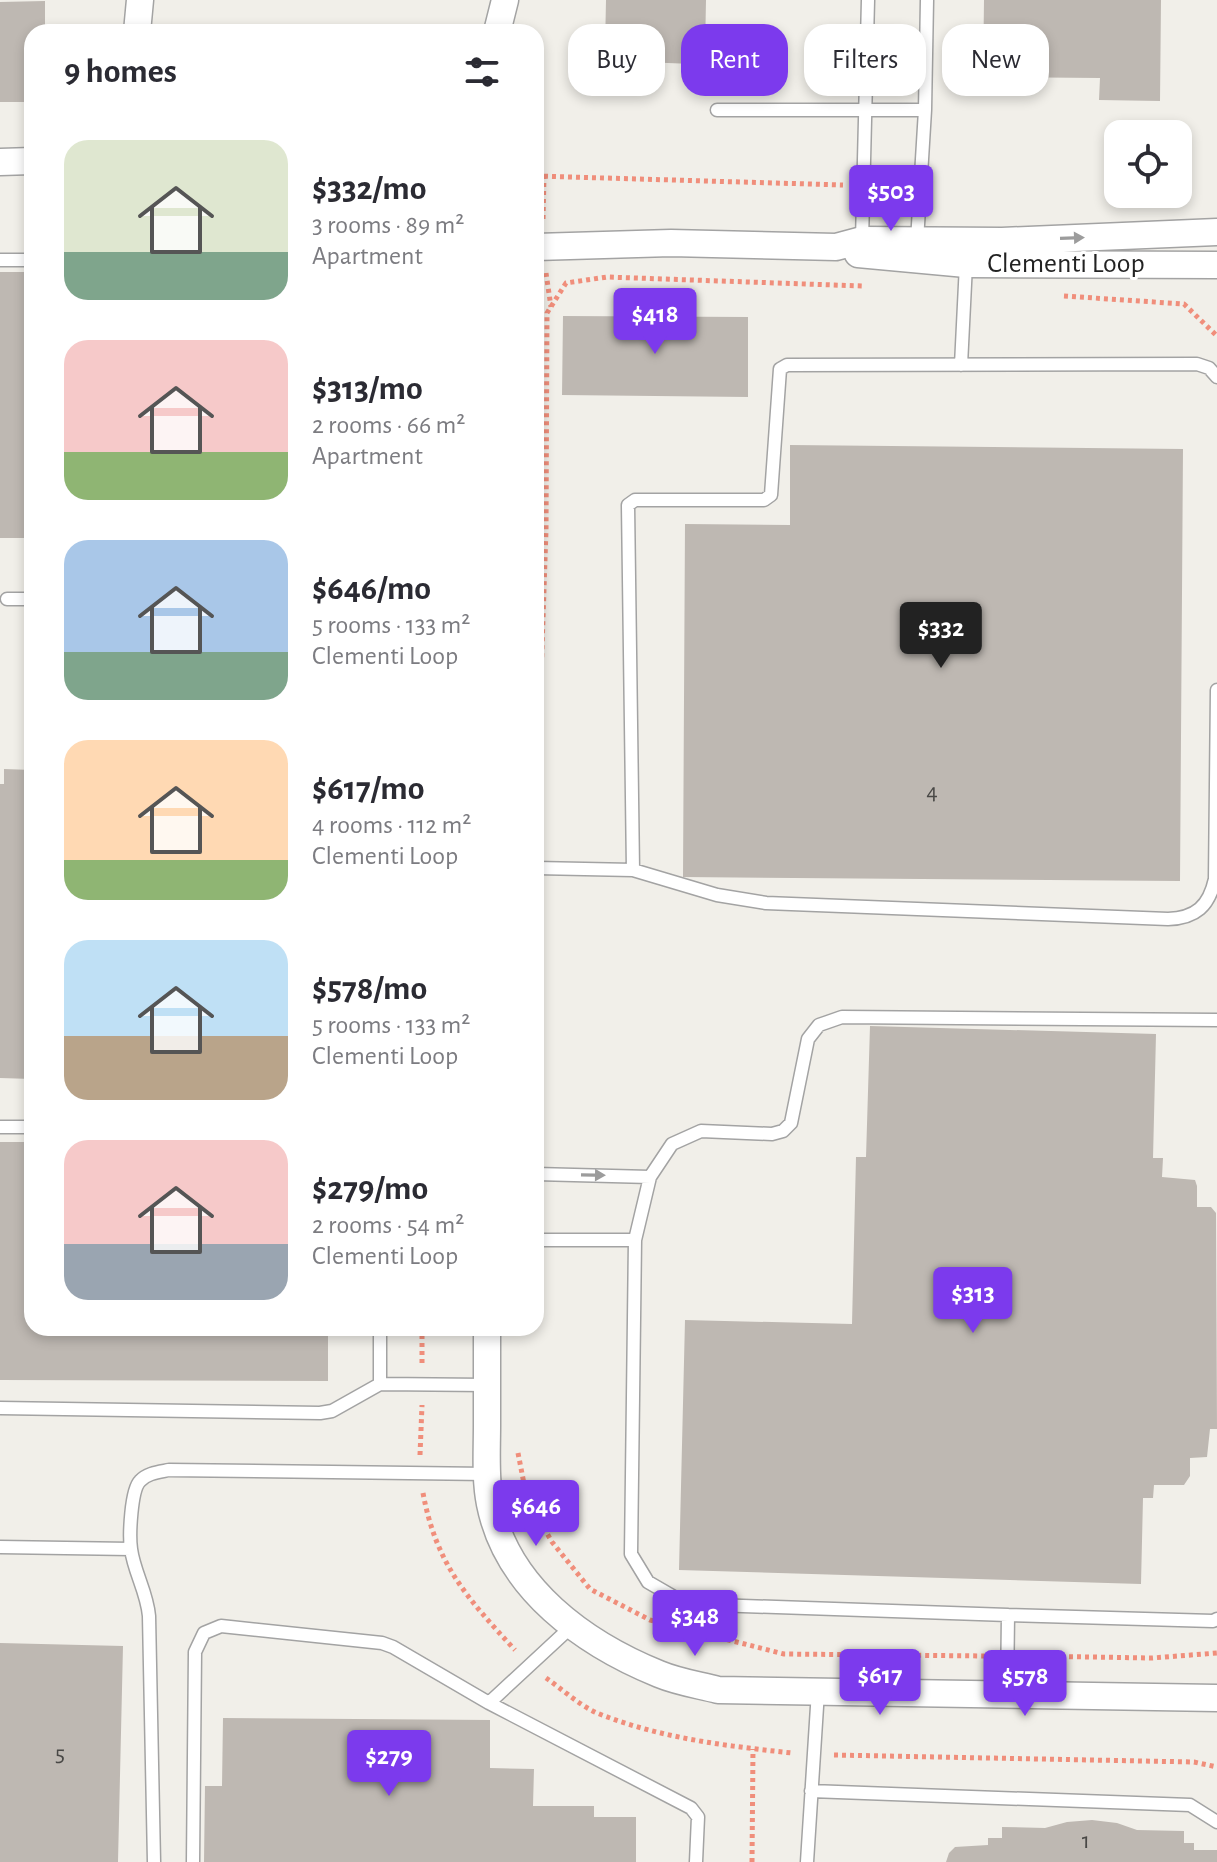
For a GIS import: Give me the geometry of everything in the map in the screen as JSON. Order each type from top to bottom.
[{"type":"street","points":[[138,24],[140,0]]},
{"type":"street","points":[[499,24],[505,0]]},
{"type":"street","points":[[0,162],[24,161]]},
{"type":"street","name":"Clementi Loop","points":[[966,252],[1217,232]]},
{"type":"street","name":"Clementi Loop","points":[[544,247],[671,243],[836,247],[1217,265]]},
{"type":"street","points":[[487,1336],[487,1474],[490,1506],[504,1542],[525,1580],[571,1627],[618,1655],[663,1676],[718,1690],[1217,1698]]},
{"type":"lane","points":[[862,248],[868,0]]},
{"type":"lane","points":[[916,250],[925,110],[927,0]]},
{"type":"lane","points":[[717,110],[925,110]]},
{"type":"lane","points":[[961,365],[966,252]]},
{"type":"lane","points":[[0,260],[24,260]]},
{"type":"lane","points":[[633,870],[628,505],[635,500],[764,500],[771,495],[780,369],[787,365],[1197,364],[1209,368],[1217,377]]},
{"type":"lane","points":[[7,599],[24,599]]},
{"type":"lane","points":[[544,868],[633,870],[717,895],[766,903],[1168,919],[1186,916],[1209,902],[1215,879],[1217,690]]},
{"type":"lane","points":[[1217,1020],[842,1017],[819,1025],[808,1039],[791,1123],[783,1131],[772,1134],[701,1131],[672,1144],[650,1177],[635,1240],[631,1554],[648,1582],[686,1604],[1217,1619]]},
{"type":"lane","points":[[0,1127],[24,1127]]},
{"type":"lane","points":[[544,1174],[650,1177]]},
{"type":"lane","points":[[544,1240],[635,1240]]},
{"type":"lane","points":[[380,1336],[380,1384]]},
{"type":"lane","points":[[0,1408],[320,1413],[332,1411],[380,1384],[487,1385]]},
{"type":"lane","points":[[154,1862],[149,1616],[131,1549],[133,1494],[138,1483],[147,1476],[169,1470],[487,1474]]},
{"type":"lane","points":[[0,1547],[131,1549]]},
{"type":"lane","points":[[1007,1693],[1008,1615]]},
{"type":"lane","points":[[193,1862],[195,1652],[204,1633],[221,1626],[382,1643],[393,1647],[489,1703],[691,1808],[698,1817],[696,1862]]},
{"type":"lane","points":[[489,1703],[571,1627]]},
{"type":"lane","points":[[807,1862],[818,1691]]},
{"type":"lane","points":[[811,1791],[1190,1805],[1217,1822]]},
{"type":"path","points":[[544,176],[863,186]]},
{"type":"path","points":[[544,589],[547,313],[566,283],[607,277],[872,286]]},
{"type":"path","points":[[1059,296],[1184,304],[1217,336]]},
{"type":"path","points":[[422,1336],[422,1385]]},
{"type":"path","points":[[752,1862],[753,1749]]},
{"type":"building","points":[[606,0],[706,0],[706,24],[681,24],[681,64],[665,63],[665,24],[606,24]]},
{"type":"building","points":[[984,0],[1161,0],[1160,101],[1099,100],[1100,78],[1049,78],[1049,24],[984,24]]},
{"type":"building","points":[[45,1],[45,24],[24,24],[24,102],[0,102],[0,2]]},
{"type":"building","points":[[0,272],[24,272],[24,538],[0,538]]},
{"type":"building","points":[[563,316],[748,317],[748,397],[562,395]]},
{"type":"building","points":[[790,445],[1183,449],[1180,881],[683,877],[685,524],[790,525]]},
{"type":"building","points":[[4,769],[24,770],[24,1079],[0,1078],[0,784],[4,784]]},
{"type":"building","points":[[870,1026],[1156,1034],[1153,1158],[1163,1158],[1162,1177],[1195,1180],[1197,1207],[1211,1207],[1216,1213],[1217,1429],[1210,1429],[1207,1457],[1190,1458],[1190,1476],[1184,1485],[1154,1485],[1153,1498],[1143,1498],[1141,1584],[679,1570],[685,1320],[852,1324],[856,1157],[866,1157]]},
{"type":"building","points":[[0,1142],[24,1142],[24,1336],[328,1336],[328,1381],[0,1380]]},
{"type":"building","points":[[0,1643],[123,1646],[118,1862],[0,1862]]},
{"type":"building","points":[[223,1718],[490,1720],[490,1768],[534,1769],[533,1806],[594,1806],[594,1817],[636,1817],[636,1862],[204,1862],[205,1786],[222,1786]]},
{"type":"building","points":[[1092,1820],[1117,1823],[1137,1830],[1184,1831],[1184,1843],[1194,1843],[1194,1850],[1217,1850],[1217,1862],[946,1862],[955,1847],[988,1845],[988,1838],[1002,1838],[1002,1827],[1045,1828]]}]
